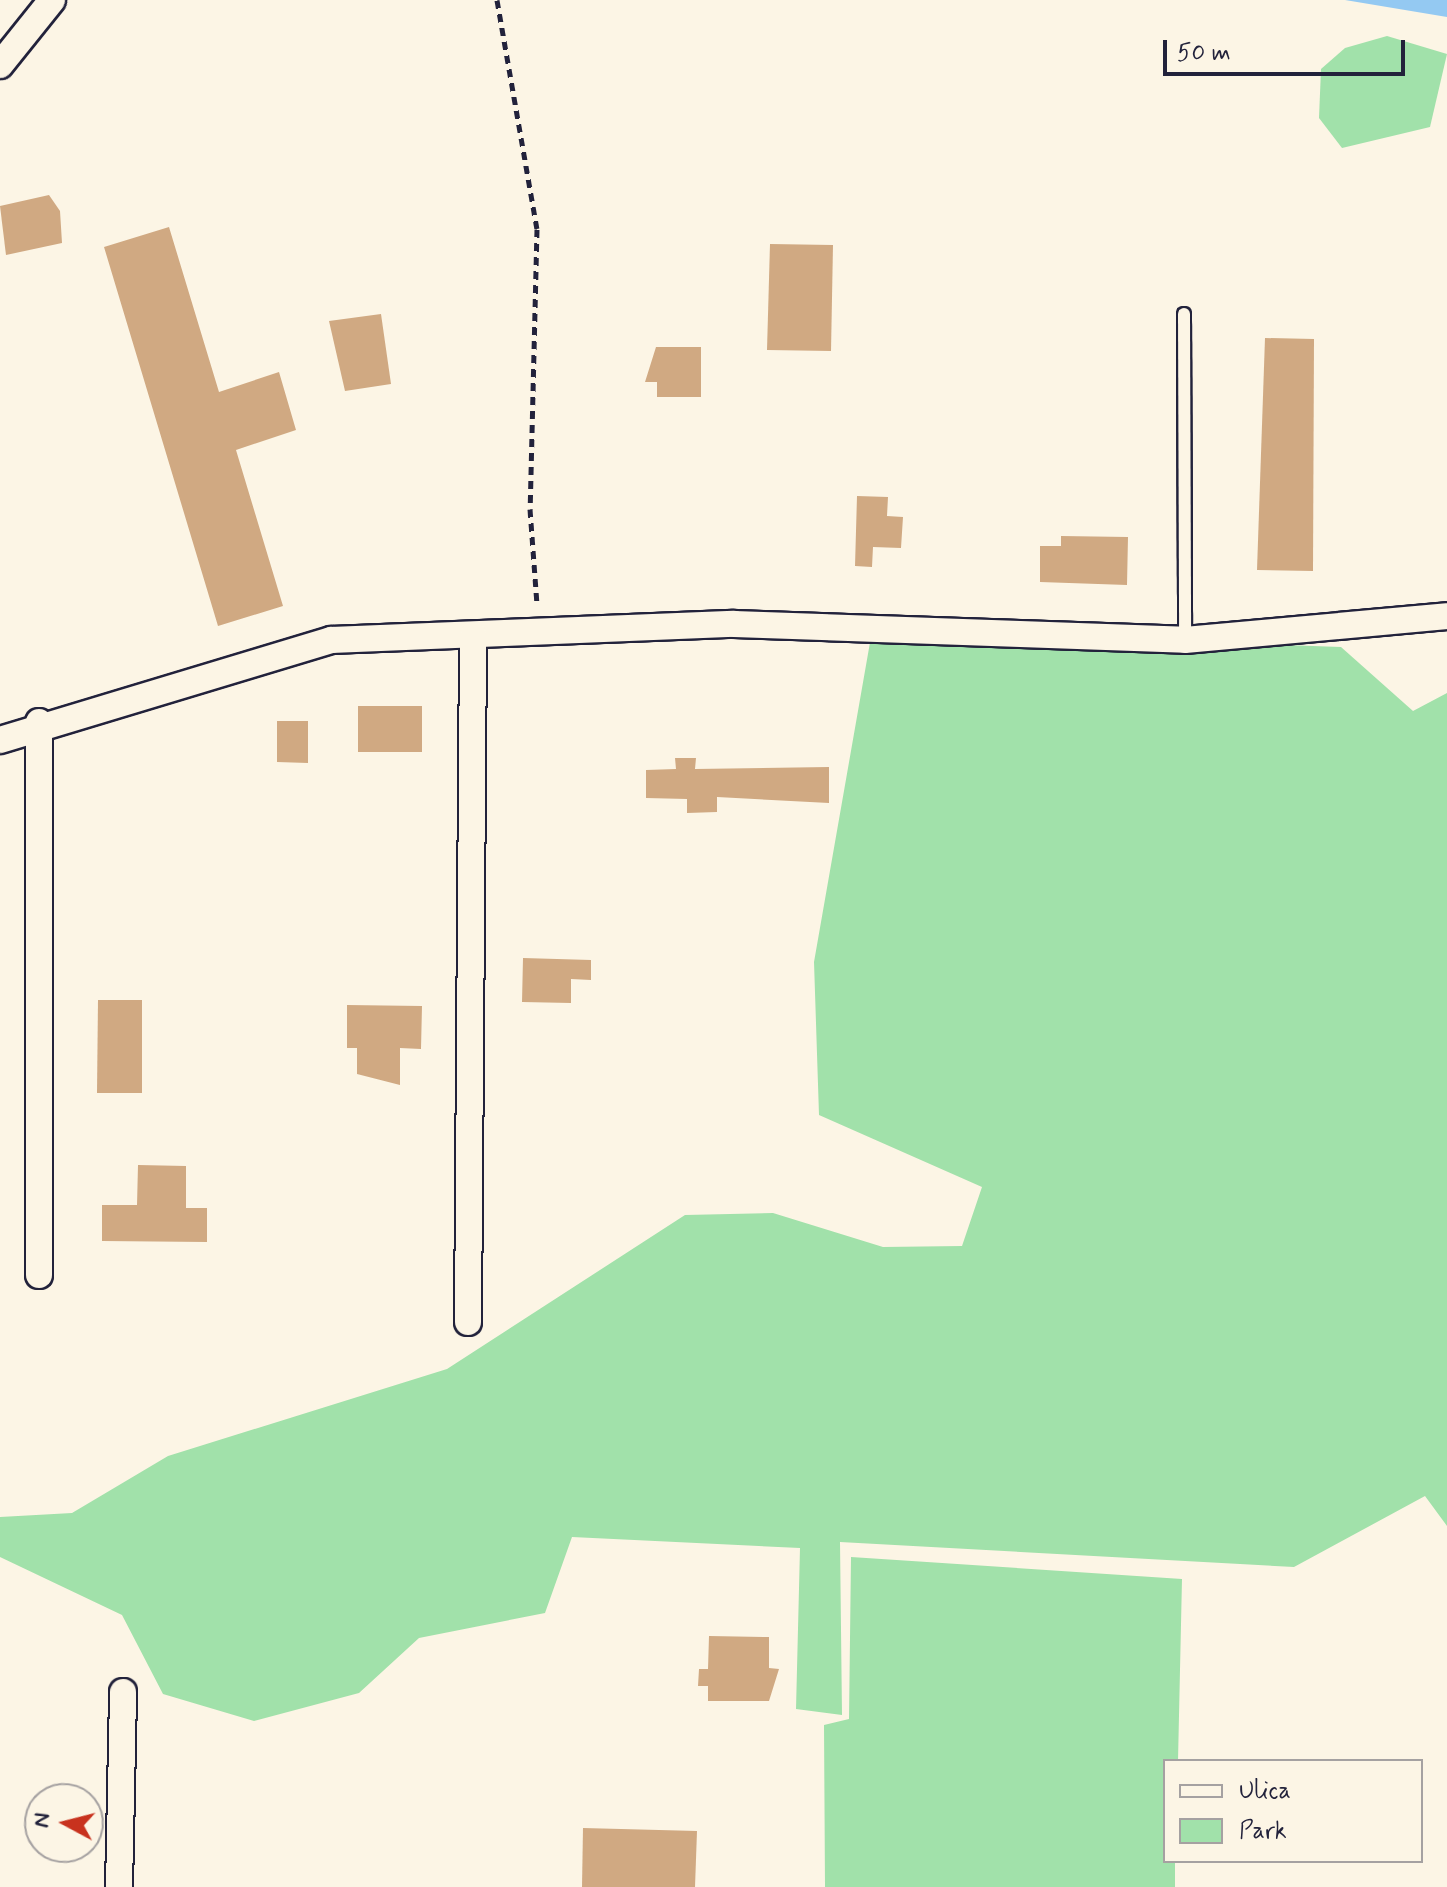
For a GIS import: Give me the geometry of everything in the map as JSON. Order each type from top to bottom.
[{"type":"street","points":[[0,65],[52,0]]},
{"type":"street","points":[[0,740],[39,722],[331,640],[734,624],[1185,640],[1447,616]]},
{"type":"street","points":[[468,1322],[473,635]]},
{"type":"street","points":[[39,722],[39,1275]]},
{"type":"street","points":[[119,1887],[123,1692]]},
{"type":"lane","points":[[1184,314],[1185,640]]},
{"type":"path","points":[[497,0],[537,229],[530,509],[539,630]]},
{"type":"green space","points":[[1387,36],[1447,54],[1430,127],[1342,148],[1319,118],[1321,69],[1345,48]]},
{"type":"green space","points":[[872,631],[1341,647],[1413,711],[1447,693],[1447,1526],[1425,1496],[1294,1567],[840,1542],[842,1715],[796,1709],[800,1548],[572,1537],[545,1613],[419,1638],[359,1693],[254,1721],[163,1694],[122,1615],[0,1557],[0,1517],[72,1513],[168,1456],[447,1369],[685,1215],[773,1213],[883,1247],[962,1246],[982,1187],[819,1115],[814,962]]},
{"type":"green space","points":[[851,1557],[1182,1579],[1178,1759],[1163,1759],[1163,1863],[1175,1863],[1175,1887],[825,1887],[824,1725],[849,1719]]},
{"type":"water","points":[[1345,0],[1447,0],[1447,17]]},
{"type":"building","points":[[49,195],[60,211],[62,243],[6,255],[0,206]]},
{"type":"building","points":[[169,227],[219,392],[279,372],[296,430],[236,450],[283,606],[218,626],[104,247]]},
{"type":"building","points":[[770,244],[833,245],[831,351],[767,350]]},
{"type":"building","points":[[381,314],[391,384],[345,391],[329,321]]},
{"type":"building","points":[[1265,338],[1314,339],[1313,571],[1257,570]]},
{"type":"building","points":[[656,347],[701,347],[701,397],[657,397],[657,382],[645,382]]},
{"type":"building","points":[[857,496],[888,497],[887,516],[903,517],[901,548],[873,547],[872,567],[855,566]]},
{"type":"building","points":[[1061,536],[1128,537],[1127,585],[1040,582],[1040,546],[1061,546]]},
{"type":"building","points":[[358,706],[422,706],[422,752],[358,752]]},
{"type":"building","points":[[277,721],[308,721],[308,763],[277,762]]},
{"type":"building","points":[[675,758],[696,758],[695,769],[829,767],[829,803],[717,797],[717,812],[687,813],[687,799],[646,798],[646,770],[676,769]]},
{"type":"building","points":[[523,958],[591,960],[591,980],[571,979],[571,1003],[522,1002]]},
{"type":"building","points":[[98,1000],[142,1000],[142,1093],[97,1093]]},
{"type":"building","points":[[347,1005],[422,1006],[421,1049],[400,1048],[400,1085],[357,1074],[357,1048],[347,1048]]},
{"type":"building","points":[[138,1165],[186,1166],[186,1208],[207,1208],[207,1242],[102,1241],[102,1205],[137,1205]]},
{"type":"building","points":[[709,1636],[769,1637],[769,1668],[779,1669],[769,1701],[708,1701],[708,1686],[698,1686],[699,1669],[708,1669]]},
{"type":"building","points":[[583,1828],[697,1831],[695,1887],[582,1887]]}]
